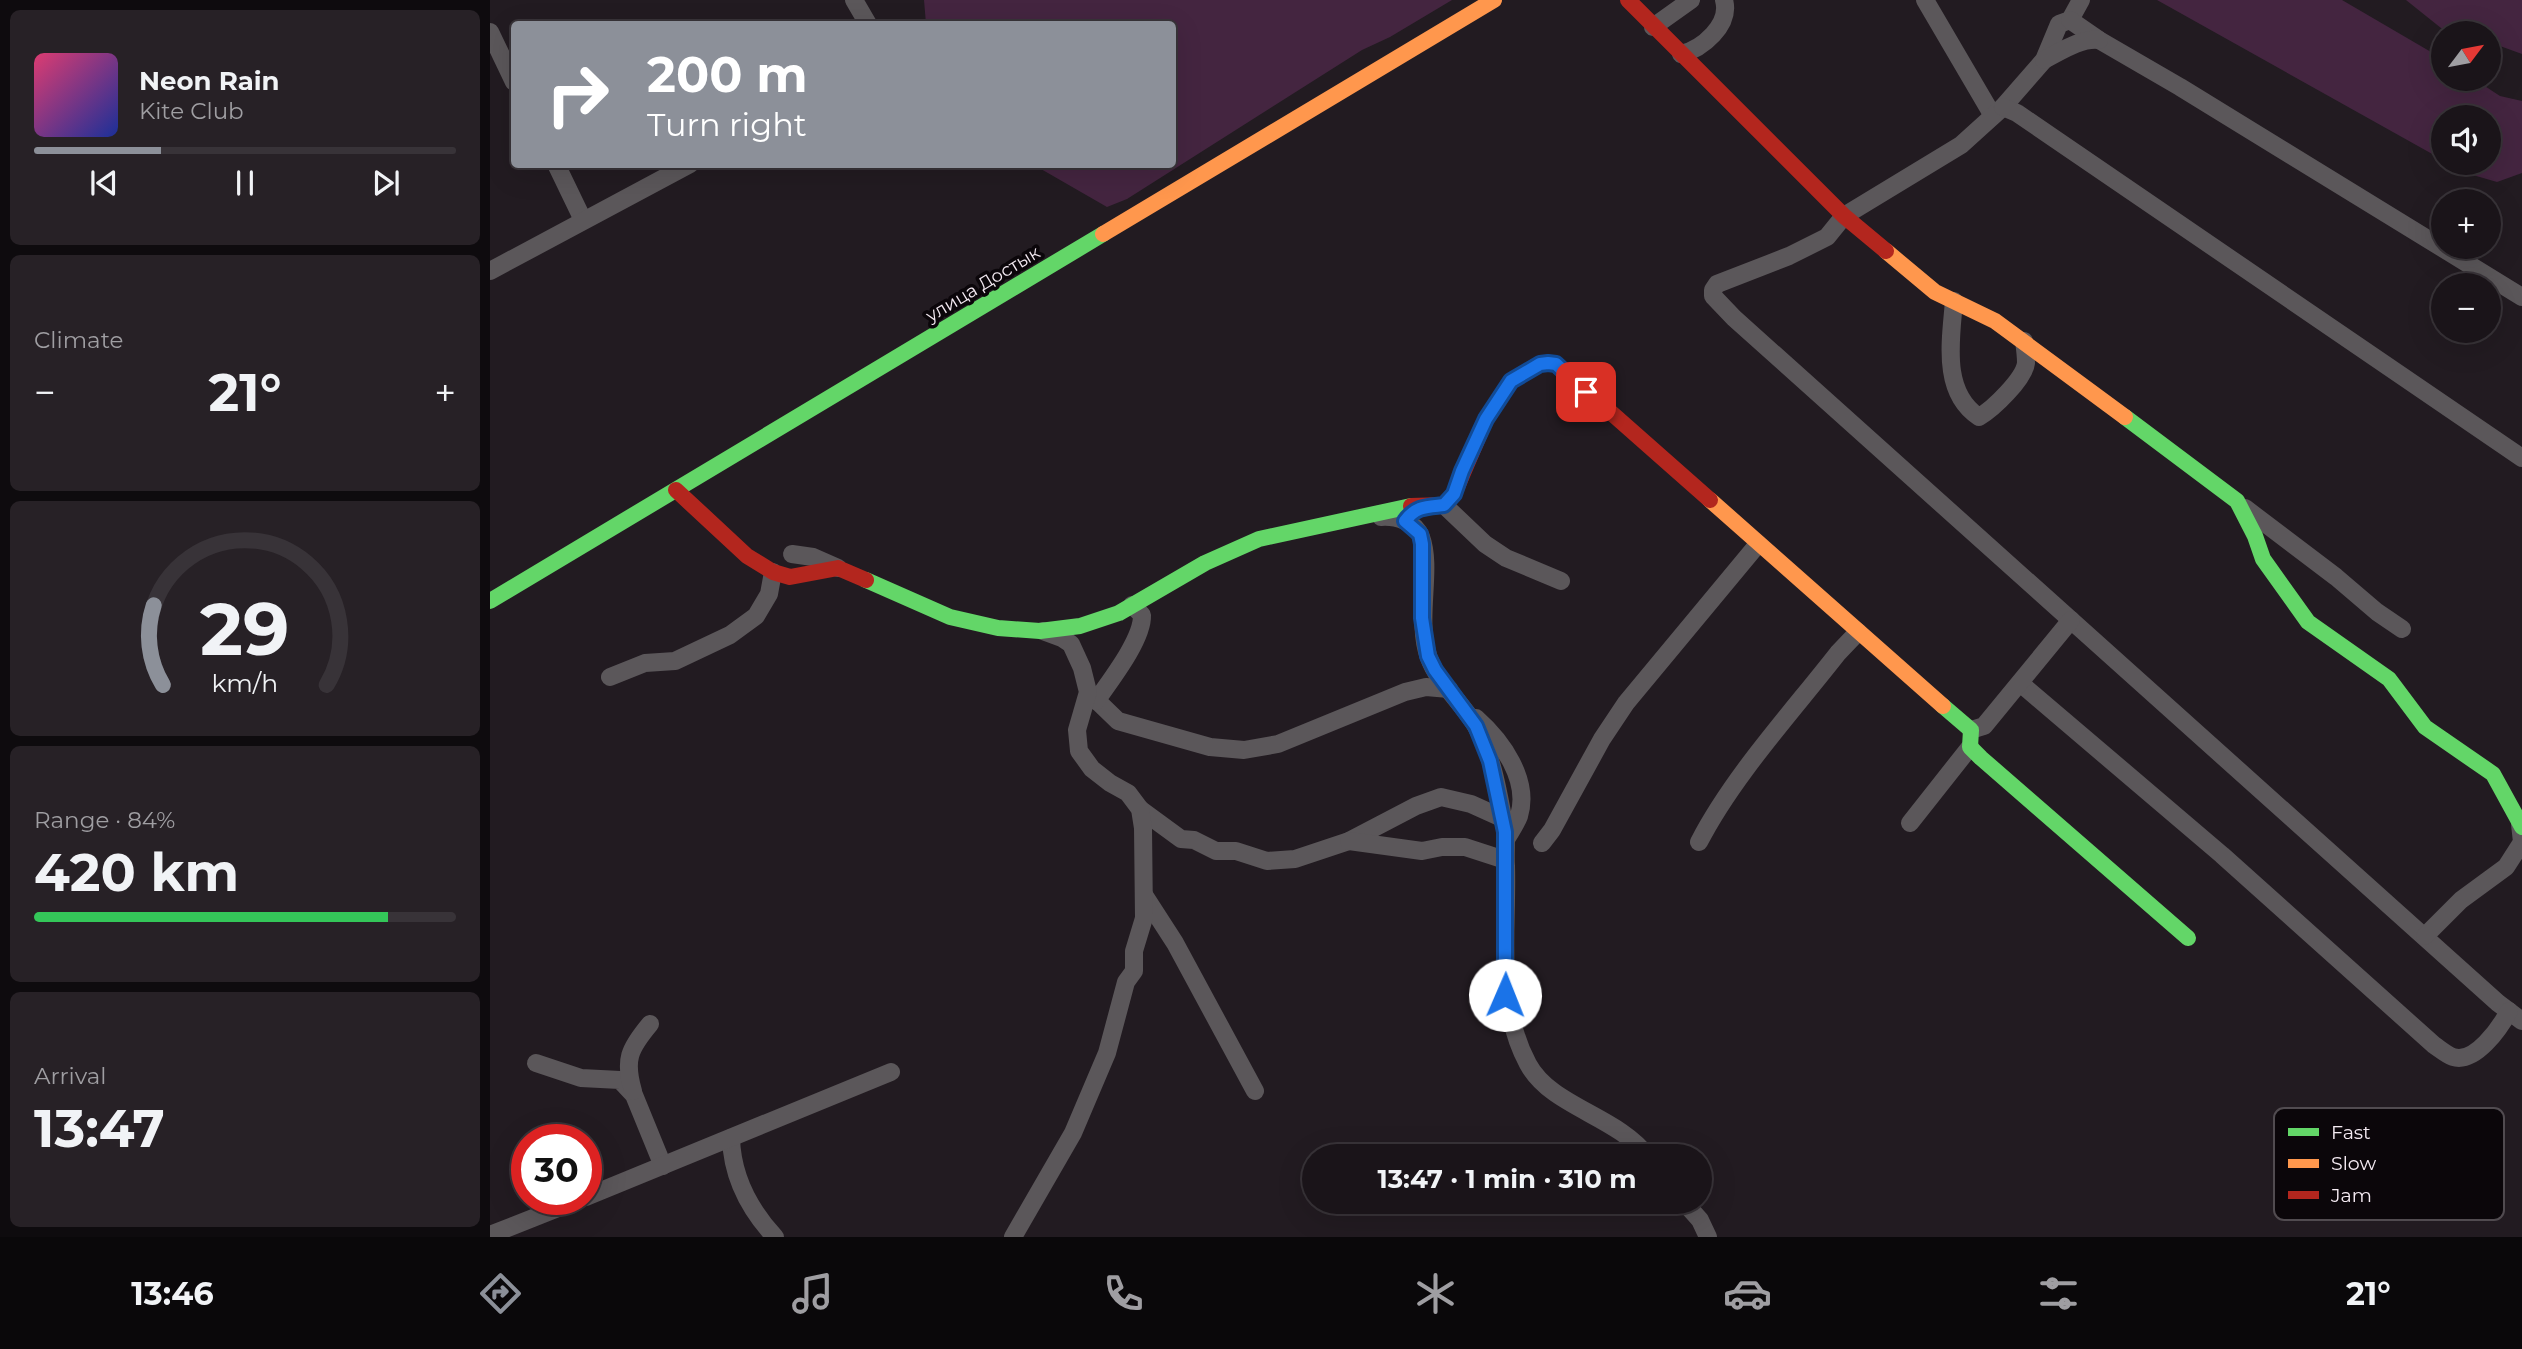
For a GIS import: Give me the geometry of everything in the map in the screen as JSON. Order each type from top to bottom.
[{"type":"street","points":[[854,0],[866,21]]},
{"type":"street","name":"улица Достык","points":[[490,601],[1494,0]]},
{"type":"street","points":[[1628,0],[1844,216],[1935,292],[1996,321],[2024,341],[2402,629]]},
{"type":"street","points":[[1653,27],[1691,0]]},
{"type":"street","points":[[1681,54],[1693,51],[1710,38],[1720,25],[1727,8],[1724,0]]},
{"type":"street","points":[[1925,0],[1998,112]]},
{"type":"street","points":[[2020,682],[2222,855],[2434,1045],[2452,1057],[2470,1056],[2515,1016],[1734,318],[1713,296],[1717,284],[1789,256],[1827,237],[1844,216],[1961,145],[1998,112],[2044,60],[2059,24],[2070,20],[2081,0]]},
{"type":"street","points":[[2070,20],[2522,298]]},
{"type":"street","points":[[490,32],[511,76]]},
{"type":"street","points":[[2044,60],[2078,44],[2092,39],[2099,40]]},
{"type":"street","points":[[1998,112],[2017,113],[2522,458]]},
{"type":"street","points":[[557,168],[583,220]]},
{"type":"street","points":[[490,271],[682,168]]},
{"type":"street","points":[[1954,300],[1949,364],[1967,406],[1979,417],[1998,401],[2022,373],[2026,365],[2024,341]]},
{"type":"street","points":[[792,554],[813,557],[950,617],[998,628],[1061,630],[1099,621],[1205,563],[1259,539],[1407,506],[1444,505],[1454,494],[1486,419],[1511,381],[1540,364],[1556,364],[1858,632],[1970,739],[2188,938]]},
{"type":"street","points":[[676,490],[747,556],[772,572],[790,578],[838,568]]},
{"type":"street","points":[[2237,501],[2263,559],[2308,622],[2389,679],[2425,727],[2493,774],[2521,825],[2522,842],[2506,867],[2461,900],[2425,936]]},
{"type":"street","points":[[1444,505],[1485,544],[1506,558],[1561,580]]},
{"type":"street","points":[[1405,521],[1421,507]]},
{"type":"street","points":[[1352,518],[1388,517],[1405,521],[1420,534],[1422,618],[1428,656],[1476,726],[1490,761],[1502,818],[1506,860],[1505,995],[1518,1044],[1529,1067],[1549,1088],[1622,1131],[1635,1144]]},
{"type":"street","points":[[1542,843],[1626,703],[1758,544]]},
{"type":"street","points":[[610,677],[645,663],[675,661],[730,635],[756,616],[769,594],[772,572]]},
{"type":"street","points":[[1132,605],[1142,615],[1142,622],[1134,640],[1092,696],[1077,730],[1079,751],[1092,769],[1128,793],[1140,809],[1181,839],[1194,840],[1216,851],[1236,850],[1267,861],[1295,859],[1349,841],[1416,806],[1441,797],[1472,804],[1502,818]]},
{"type":"street","points":[[1910,823],[1970,739],[1984,726],[2071,620]]},
{"type":"street","points":[[1040,631],[1071,644],[1092,696],[1118,721],[1210,747],[1244,750],[1278,744],[1405,692],[1426,687],[1449,689]]},
{"type":"street","points":[[1699,842],[1730,790],[1858,632]]},
{"type":"street","points":[[1460,704],[1488,728],[1517,772],[1522,795],[1519,817],[1505,841]]},
{"type":"street","points":[[1013,1237],[1073,1133],[1107,1054],[1126,982],[1134,971],[1134,951],[1144,918],[1143,828],[1140,809]]},
{"type":"street","points":[[1349,841],[1422,851],[1442,847],[1465,848],[1506,860]]},
{"type":"street","points":[[1144,895],[1175,943],[1255,1091]]},
{"type":"street","points":[[620,1080],[630,1051],[650,1024]]},
{"type":"street","points":[[630,1051],[628,1073],[634,1095],[663,1166]]},
{"type":"street","points":[[536,1063],[581,1078],[620,1080],[634,1095]]},
{"type":"street","points":[[602,1191],[891,1072]]},
{"type":"street","points":[[731,1138],[731,1152],[737,1175],[757,1217],[775,1237]]},
{"type":"street","points":[[1695,1214],[1708,1237]]},
{"type":"street","points":[[490,1235],[541,1215]]},
{"type":"shaded area","points":[[924,0],[1452,0],[1390,37],[1362,50],[1176,168],[1176,21],[926,21]]},
{"type":"shaded area","points":[[2157,0],[2342,0],[2431,52],[2431,91],[2492,91],[2500,96],[2522,101],[2522,173],[2497,182],[2473,175],[2501,175],[2501,105],[2431,105],[2431,153]]},
{"type":"shaded area","points":[[2406,0],[2522,0],[2522,54],[2501,46],[2501,21],[2432,21]]},
{"type":"shaded area","points":[[1039,168],[1176,168],[1127,199],[1107,207]]},
{"type":"traffic: fast","points":[[490,601],[1103,234]]},
{"type":"traffic: fast","points":[[2125,417],[2237,501],[2255,536],[2263,559],[2308,622],[2389,679],[2425,727],[2493,774],[2522,827]]},
{"type":"traffic: fast","points":[[866,580],[950,617],[998,628],[1040,631],[1080,626],[1119,613],[1205,563],[1259,539],[1411,506]]},
{"type":"traffic: fast","points":[[1943,706],[1971,730],[1970,747],[1981,758],[2188,938]]},
{"type":"traffic: slow","points":[[1103,234],[1494,0]]},
{"type":"traffic: slow","points":[[1886,251],[1935,292],[1995,321],[2125,417]]},
{"type":"traffic: slow","points":[[1710,500],[1943,706]]},
{"type":"traffic: jam","points":[[1628,0],[1844,216],[1886,251]]},
{"type":"traffic: jam","points":[[1411,506],[1444,505],[1454,494],[1486,419],[1511,381],[1540,364],[1556,364],[1710,500]]},
{"type":"traffic: jam","points":[[676,490],[747,556],[773,572],[790,577],[838,568],[866,580]]},
{"type":"route","points":[[1505,995],[1505,832],[1490,761],[1476,726],[1435,670],[1428,656],[1422,618],[1422,544],[1420,534],[1405,521],[1421,507],[1444,505],[1454,494],[1486,419],[1511,381],[1540,364],[1556,364],[1586,392]]}]
